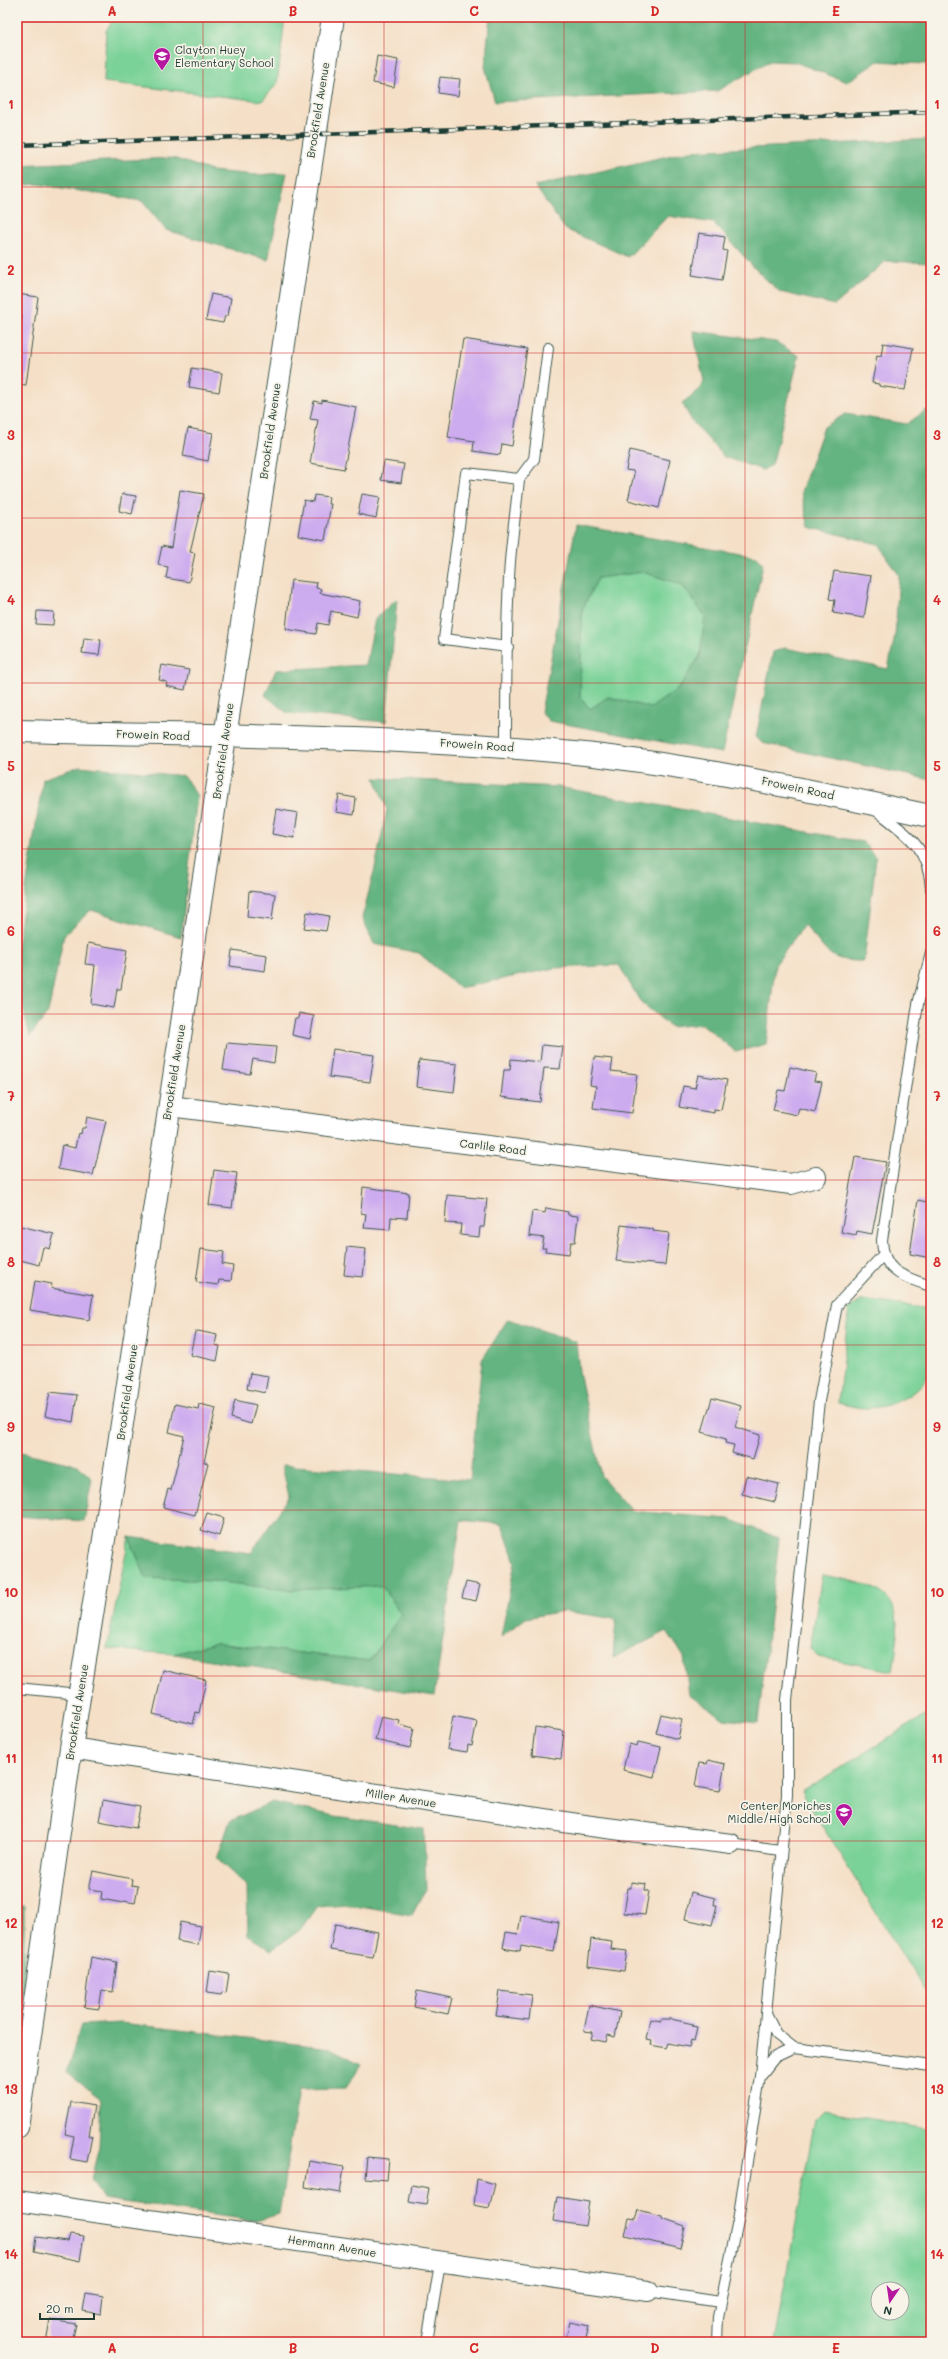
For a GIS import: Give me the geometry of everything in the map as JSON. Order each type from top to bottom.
[{"type":"main road","name":"Brookfield Avenue","points":[[17,2127],[79,1694],[333,17]]},
{"type":"main road","name":"Frowein Road","points":[[17,730],[434,742],[506,747],[674,766],[753,779],[931,816]]},
{"type":"street","name":"Carlile Road","points":[[169,1106],[792,1184],[816,1177]]},
{"type":"street","name":"Miller Avenue","points":[[71,1748],[591,1826],[731,1844]]},
{"type":"street","name":"Hermann Avenue","points":[[17,2201],[648,2292]]},
{"type":"lane","points":[[506,747],[509,579],[519,479],[534,459],[548,348]]},
{"type":"lane","points":[[508,647],[444,639],[466,473],[519,479]]},
{"type":"lane","points":[[866,802],[898,827],[921,850],[929,869],[931,889]]},
{"type":"lane","points":[[931,953],[927,986],[918,1004],[882,1240],[883,1255],[887,1263],[899,1274],[931,1286]]},
{"type":"lane","points":[[717,2342],[720,2302],[738,2221],[760,2076],[780,1851],[787,1795],[787,1700],[819,1401],[837,1305],[883,1255]]},
{"type":"lane","points":[[17,1688],[79,1694]]},
{"type":"lane","points":[[731,1844],[780,1851]]},
{"type":"lane","points":[[766,2014],[776,2034],[794,2048],[931,2066]]},
{"type":"lane","points":[[760,2076],[775,2058],[794,2048]]},
{"type":"lane","points":[[427,2342],[440,2263]]},
{"type":"lane","points":[[648,2292],[720,2302]]},
{"type":"green space","points":[[114,17],[285,17],[277,84],[262,101],[104,82],[106,31]]},
{"type":"green space","points":[[490,17],[931,17],[931,62],[925,64],[878,61],[847,82],[795,62],[770,61],[717,91],[495,102],[485,67]]},
{"type":"green space","points":[[931,139],[931,263],[886,261],[835,305],[780,292],[758,272],[714,223],[668,216],[628,257],[565,229],[535,186],[690,151]]},
{"type":"green space","points":[[173,158],[212,171],[256,175],[287,173],[268,260],[166,230],[142,201],[37,184],[17,186],[17,165]]},
{"type":"green space","points":[[693,331],[776,342],[799,356],[772,465],[763,470],[724,457],[692,421],[682,403],[698,391],[704,381]]},
{"type":"green space","points":[[931,402],[931,780],[762,743],[756,737],[773,652],[785,648],[888,669],[895,636],[899,575],[878,544],[809,527],[801,492],[824,427],[845,414],[907,424],[929,408]]},
{"type":"green space","points":[[576,525],[757,556],[763,564],[722,753],[549,721],[541,712]],"holes":[[[643,572],[682,585],[705,616],[700,656],[679,688],[651,708],[608,697],[590,709],[580,697],[582,610],[598,578]]]},
{"type":"green space","points":[[643,572],[682,585],[705,616],[700,656],[679,688],[651,708],[608,697],[590,709],[580,697],[582,610],[598,578]]},
{"type":"green space","points":[[397,599],[386,722],[287,713],[265,695],[276,670],[366,665],[375,619]]},
{"type":"green space","points":[[80,766],[184,776],[197,796],[181,937],[91,910],[64,935],[48,1013],[30,1036],[19,990],[17,947],[43,779]]},
{"type":"green space","points":[[375,778],[558,787],[863,842],[876,858],[864,961],[851,961],[834,956],[823,947],[804,925],[775,965],[766,1044],[736,1052],[702,1024],[671,1027],[640,1001],[619,965],[555,968],[459,988],[419,953],[374,944],[362,918],[375,868],[387,809]]},
{"type":"green space","points":[[862,1300],[931,1309],[931,1369],[927,1378],[914,1392],[905,1398],[886,1405],[867,1408],[838,1403],[849,1309]]},
{"type":"green space","points":[[508,1319],[576,1342],[579,1371],[601,1476],[632,1511],[729,1519],[779,1538],[758,1723],[724,1719],[689,1695],[684,1657],[667,1631],[613,1658],[616,1619],[563,1611],[526,1618],[501,1637],[515,1562],[502,1524],[461,1520],[434,1696],[174,1654],[215,1643],[370,1661],[401,1614],[382,1586],[287,1590],[213,1581],[146,1578],[129,1537],[251,1553],[289,1497],[282,1465],[470,1480],[482,1360]]},
{"type":"green space","points":[[17,1451],[78,1465],[92,1479],[84,1521],[17,1516]]},
{"type":"green space","points":[[129,1537],[146,1578],[213,1581],[287,1590],[382,1586],[401,1614],[370,1661],[215,1643],[174,1654],[107,1649]]},
{"type":"green space","points":[[822,1575],[865,1585],[879,1591],[889,1600],[895,1612],[897,1627],[897,1646],[893,1671],[818,1657],[810,1648]]},
{"type":"green space","points":[[931,1712],[931,2001],[801,1792]]},
{"type":"green space","points":[[272,1802],[335,1816],[424,1829],[426,1889],[412,1915],[348,1904],[317,1906],[300,1930],[272,1950],[248,1936],[247,1886],[217,1858],[230,1821]]},
{"type":"green space","points":[[17,1907],[24,1907],[24,1995],[17,1993]]},
{"type":"green space","points":[[121,2023],[330,2048],[361,2064],[346,2088],[299,2089],[279,2214],[256,2221],[103,2199],[91,2179],[99,2147],[101,2099],[66,2072],[81,2025]]},
{"type":"green space","points":[[824,2110],[931,2130],[931,2342],[774,2342],[815,2119]]},
{"type":"building","points":[[377,56],[398,60],[394,87],[373,83]]},
{"type":"building","points":[[440,77],[460,79],[458,96],[438,93]]},
{"type":"building","points":[[699,233],[725,237],[723,250],[727,251],[722,280],[692,275]]},
{"type":"building","points":[[17,294],[38,297],[26,385],[17,384],[17,349],[22,316],[17,316]]},
{"type":"building","points":[[211,294],[231,298],[228,316],[225,316],[223,323],[206,320]]},
{"type":"building","points":[[463,339],[527,349],[512,446],[502,444],[500,455],[473,451],[474,441],[448,437]]},
{"type":"building","points":[[883,343],[913,348],[905,390],[879,386],[879,384],[872,383],[877,355],[881,356]]},
{"type":"building","points":[[192,368],[222,373],[219,392],[189,387]]},
{"type":"building","points":[[322,400],[356,407],[344,469],[310,463],[318,420],[310,419],[314,401],[322,403]]},
{"type":"building","points":[[188,428],[213,433],[208,461],[183,456]]},
{"type":"building","points":[[630,450],[670,460],[659,508],[628,500],[634,474],[633,471],[626,470]]},
{"type":"building","points":[[384,461],[404,464],[401,483],[381,480]]},
{"type":"building","points":[[180,490],[204,494],[190,552],[195,553],[189,582],[166,578],[168,567],[158,565],[162,546],[171,548]]},
{"type":"building","points":[[122,494],[136,496],[132,514],[119,511]]},
{"type":"building","points":[[362,494],[380,497],[376,518],[358,514]]},
{"type":"building","points":[[314,495],[329,497],[328,504],[331,504],[325,540],[298,535],[304,500],[313,502]]},
{"type":"building","points":[[834,571],[871,576],[864,618],[833,613],[835,600],[829,599]]},
{"type":"building","points":[[291,580],[317,583],[316,588],[321,589],[320,593],[360,601],[357,617],[331,611],[328,625],[318,623],[316,634],[286,629]]},
{"type":"building","points":[[37,611],[54,612],[53,625],[36,624]]},
{"type":"building","points":[[84,638],[101,640],[99,655],[82,653]]},
{"type":"building","points":[[162,665],[189,670],[185,690],[166,686],[167,682],[159,680]]},
{"type":"building","points":[[339,795],[356,798],[354,815],[336,812]]},
{"type":"building","points":[[276,809],[298,813],[294,838],[272,834]]},
{"type":"building","points":[[249,891],[275,894],[272,920],[247,917]]},
{"type":"building","points":[[307,912],[329,916],[326,931],[304,928]]},
{"type":"building","points":[[88,943],[127,950],[121,989],[117,989],[114,1008],[91,1004],[95,965],[85,964]]},
{"type":"building","points":[[232,950],[267,955],[265,971],[230,966]]},
{"type":"building","points":[[299,1013],[314,1016],[310,1039],[292,1035],[295,1018],[298,1018]]},
{"type":"building","points":[[227,1043],[276,1047],[274,1063],[253,1059],[250,1074],[223,1070]]},
{"type":"building","points":[[542,1045],[563,1047],[560,1069],[544,1068],[540,1102],[501,1097],[504,1070],[510,1070],[511,1059],[540,1062]]},
{"type":"building","points":[[333,1049],[374,1055],[370,1082],[329,1077]]},
{"type":"building","points":[[594,1057],[613,1059],[611,1071],[637,1074],[632,1113],[593,1108],[596,1086],[590,1085]]},
{"type":"building","points":[[419,1060],[457,1064],[454,1092],[416,1087]]},
{"type":"building","points":[[790,1067],[816,1073],[814,1081],[822,1082],[815,1112],[799,1108],[797,1115],[773,1110],[778,1090],[785,1091]]},
{"type":"building","points":[[698,1075],[727,1080],[721,1110],[714,1109],[714,1113],[679,1107],[683,1086],[695,1088]]},
{"type":"building","points":[[87,1117],[106,1121],[93,1175],[58,1169],[62,1145],[75,1148],[78,1133],[81,1134],[82,1128],[85,1128]]},
{"type":"building","points":[[855,1157],[886,1162],[872,1234],[857,1231],[856,1235],[841,1232]]},
{"type":"building","points":[[214,1170],[237,1173],[232,1208],[209,1205]]},
{"type":"building","points":[[363,1187],[409,1193],[407,1218],[391,1217],[390,1230],[364,1228],[366,1214],[361,1213]]},
{"type":"building","points":[[447,1195],[487,1199],[484,1227],[480,1227],[479,1237],[460,1235],[461,1224],[445,1223]]},
{"type":"building","points":[[918,1200],[931,1203],[931,1258],[910,1254]]},
{"type":"building","points":[[546,1208],[568,1212],[568,1215],[578,1216],[575,1242],[571,1242],[569,1254],[545,1251],[546,1248],[542,1248],[544,1238],[529,1236],[532,1211],[545,1213]]},
{"type":"building","points":[[621,1225],[653,1229],[653,1231],[669,1233],[665,1265],[616,1261]]},
{"type":"building","points":[[20,1226],[54,1234],[50,1249],[43,1247],[39,1265],[17,1259],[17,1240]]},
{"type":"building","points":[[347,1247],[366,1249],[363,1277],[344,1275]]},
{"type":"building","points":[[201,1249],[224,1252],[222,1264],[233,1266],[231,1281],[219,1280],[218,1285],[196,1282]]},
{"type":"building","points":[[35,1281],[52,1284],[51,1288],[93,1295],[89,1320],[30,1310]]},
{"type":"building","points":[[198,1331],[217,1335],[215,1345],[220,1346],[217,1361],[190,1355],[195,1332]]},
{"type":"building","points":[[250,1373],[268,1376],[265,1393],[247,1389]]},
{"type":"building","points":[[50,1392],[77,1395],[73,1422],[45,1416]]},
{"type":"building","points":[[712,1398],[741,1406],[735,1427],[760,1435],[753,1459],[732,1453],[734,1445],[725,1443],[726,1439],[702,1432]]},
{"type":"building","points":[[235,1400],[256,1405],[251,1424],[231,1418]]},
{"type":"building","points":[[175,1404],[198,1409],[199,1404],[216,1408],[204,1462],[208,1463],[195,1515],[163,1507],[168,1489],[171,1490],[184,1436],[169,1432]]},
{"type":"building","points":[[746,1476],[779,1484],[775,1502],[742,1494]]},
{"type":"building","points":[[207,1513],[224,1518],[219,1536],[201,1530]]},
{"type":"building","points":[[466,1582],[480,1585],[476,1601],[462,1598]]},
{"type":"building","points":[[163,1670],[206,1680],[199,1713],[196,1712],[193,1724],[153,1714]]},
{"type":"building","points":[[661,1714],[682,1719],[678,1739],[656,1733]]},
{"type":"building","points":[[381,1716],[399,1720],[398,1724],[414,1728],[410,1748],[375,1740]]},
{"type":"building","points":[[453,1716],[477,1721],[472,1746],[468,1745],[467,1752],[447,1749]]},
{"type":"building","points":[[535,1727],[564,1731],[561,1759],[532,1755]]},
{"type":"building","points":[[638,1742],[661,1747],[654,1777],[623,1770],[629,1744],[637,1746]]},
{"type":"building","points":[[708,1760],[725,1764],[720,1791],[695,1787],[699,1763],[707,1764]]},
{"type":"building","points":[[103,1800],[140,1807],[136,1828],[99,1821]]},
{"type":"building","points":[[93,1871],[132,1879],[131,1885],[138,1886],[135,1903],[124,1901],[123,1903],[101,1899],[102,1891],[89,1889]]},
{"type":"building","points":[[631,1882],[646,1884],[645,1890],[649,1891],[645,1915],[624,1913],[628,1888],[631,1888]]},
{"type":"building","points":[[691,1892],[715,1898],[714,1905],[717,1905],[712,1925],[685,1919]]},
{"type":"building","points":[[521,1915],[559,1922],[554,1952],[521,1946],[520,1951],[503,1948],[506,1932],[518,1934]]},
{"type":"building","points":[[180,1922],[201,1926],[198,1945],[177,1941]]},
{"type":"building","points":[[335,1924],[378,1932],[373,1957],[330,1950]]},
{"type":"building","points":[[591,1939],[612,1942],[611,1949],[627,1951],[624,1971],[588,1966]]},
{"type":"building","points":[[91,1957],[117,1962],[113,1992],[102,1990],[99,2009],[84,2007]]},
{"type":"building","points":[[210,1971],[229,1974],[226,1993],[222,1992],[221,1995],[207,1993]]},
{"type":"building","points":[[417,1991],[452,1998],[448,2014],[414,2007]]},
{"type":"building","points":[[500,1991],[532,1995],[529,2020],[496,2016]]},
{"type":"building","points":[[589,2005],[620,2012],[615,2037],[608,2035],[606,2042],[591,2039],[593,2032],[584,2031]]},
{"type":"building","points":[[650,2019],[661,2021],[661,2019],[671,2019],[693,2024],[692,2026],[697,2027],[694,2041],[691,2040],[689,2047],[668,2043],[666,2048],[651,2045],[652,2041],[646,2040]]},
{"type":"building","points":[[71,2102],[94,2106],[89,2136],[92,2136],[87,2162],[70,2159],[74,2136],[65,2134]]},
{"type":"building","points":[[367,2157],[389,2159],[387,2180],[365,2178]]},
{"type":"building","points":[[309,2161],[344,2167],[340,2193],[305,2187]]},
{"type":"building","points":[[477,2179],[495,2184],[489,2208],[474,2205]]},
{"type":"building","points":[[412,2185],[429,2188],[426,2205],[409,2202]]},
{"type":"building","points":[[557,2197],[589,2202],[585,2226],[553,2221]]},
{"type":"building","points":[[639,2210],[662,2216],[662,2218],[685,2226],[680,2249],[625,2235],[629,2218],[636,2219]]},
{"type":"building","points":[[70,2234],[84,2236],[80,2261],[34,2251],[36,2237],[68,2241]]},
{"type":"building","points":[[86,2293],[103,2296],[101,2314],[83,2311]]},
{"type":"building","points":[[50,2320],[76,2324],[72,2342],[46,2342]]},
{"type":"building","points":[[570,2322],[589,2326],[585,2342],[565,2342]]},
{"type":"railway","points":[[17,145],[931,112]]},
{"type":"place","name":"Clayton Huey Elementary School","points":[[162,71]]},
{"type":"place","name":"Center Moriches Middle/High School","points":[[844,1827]]}]
